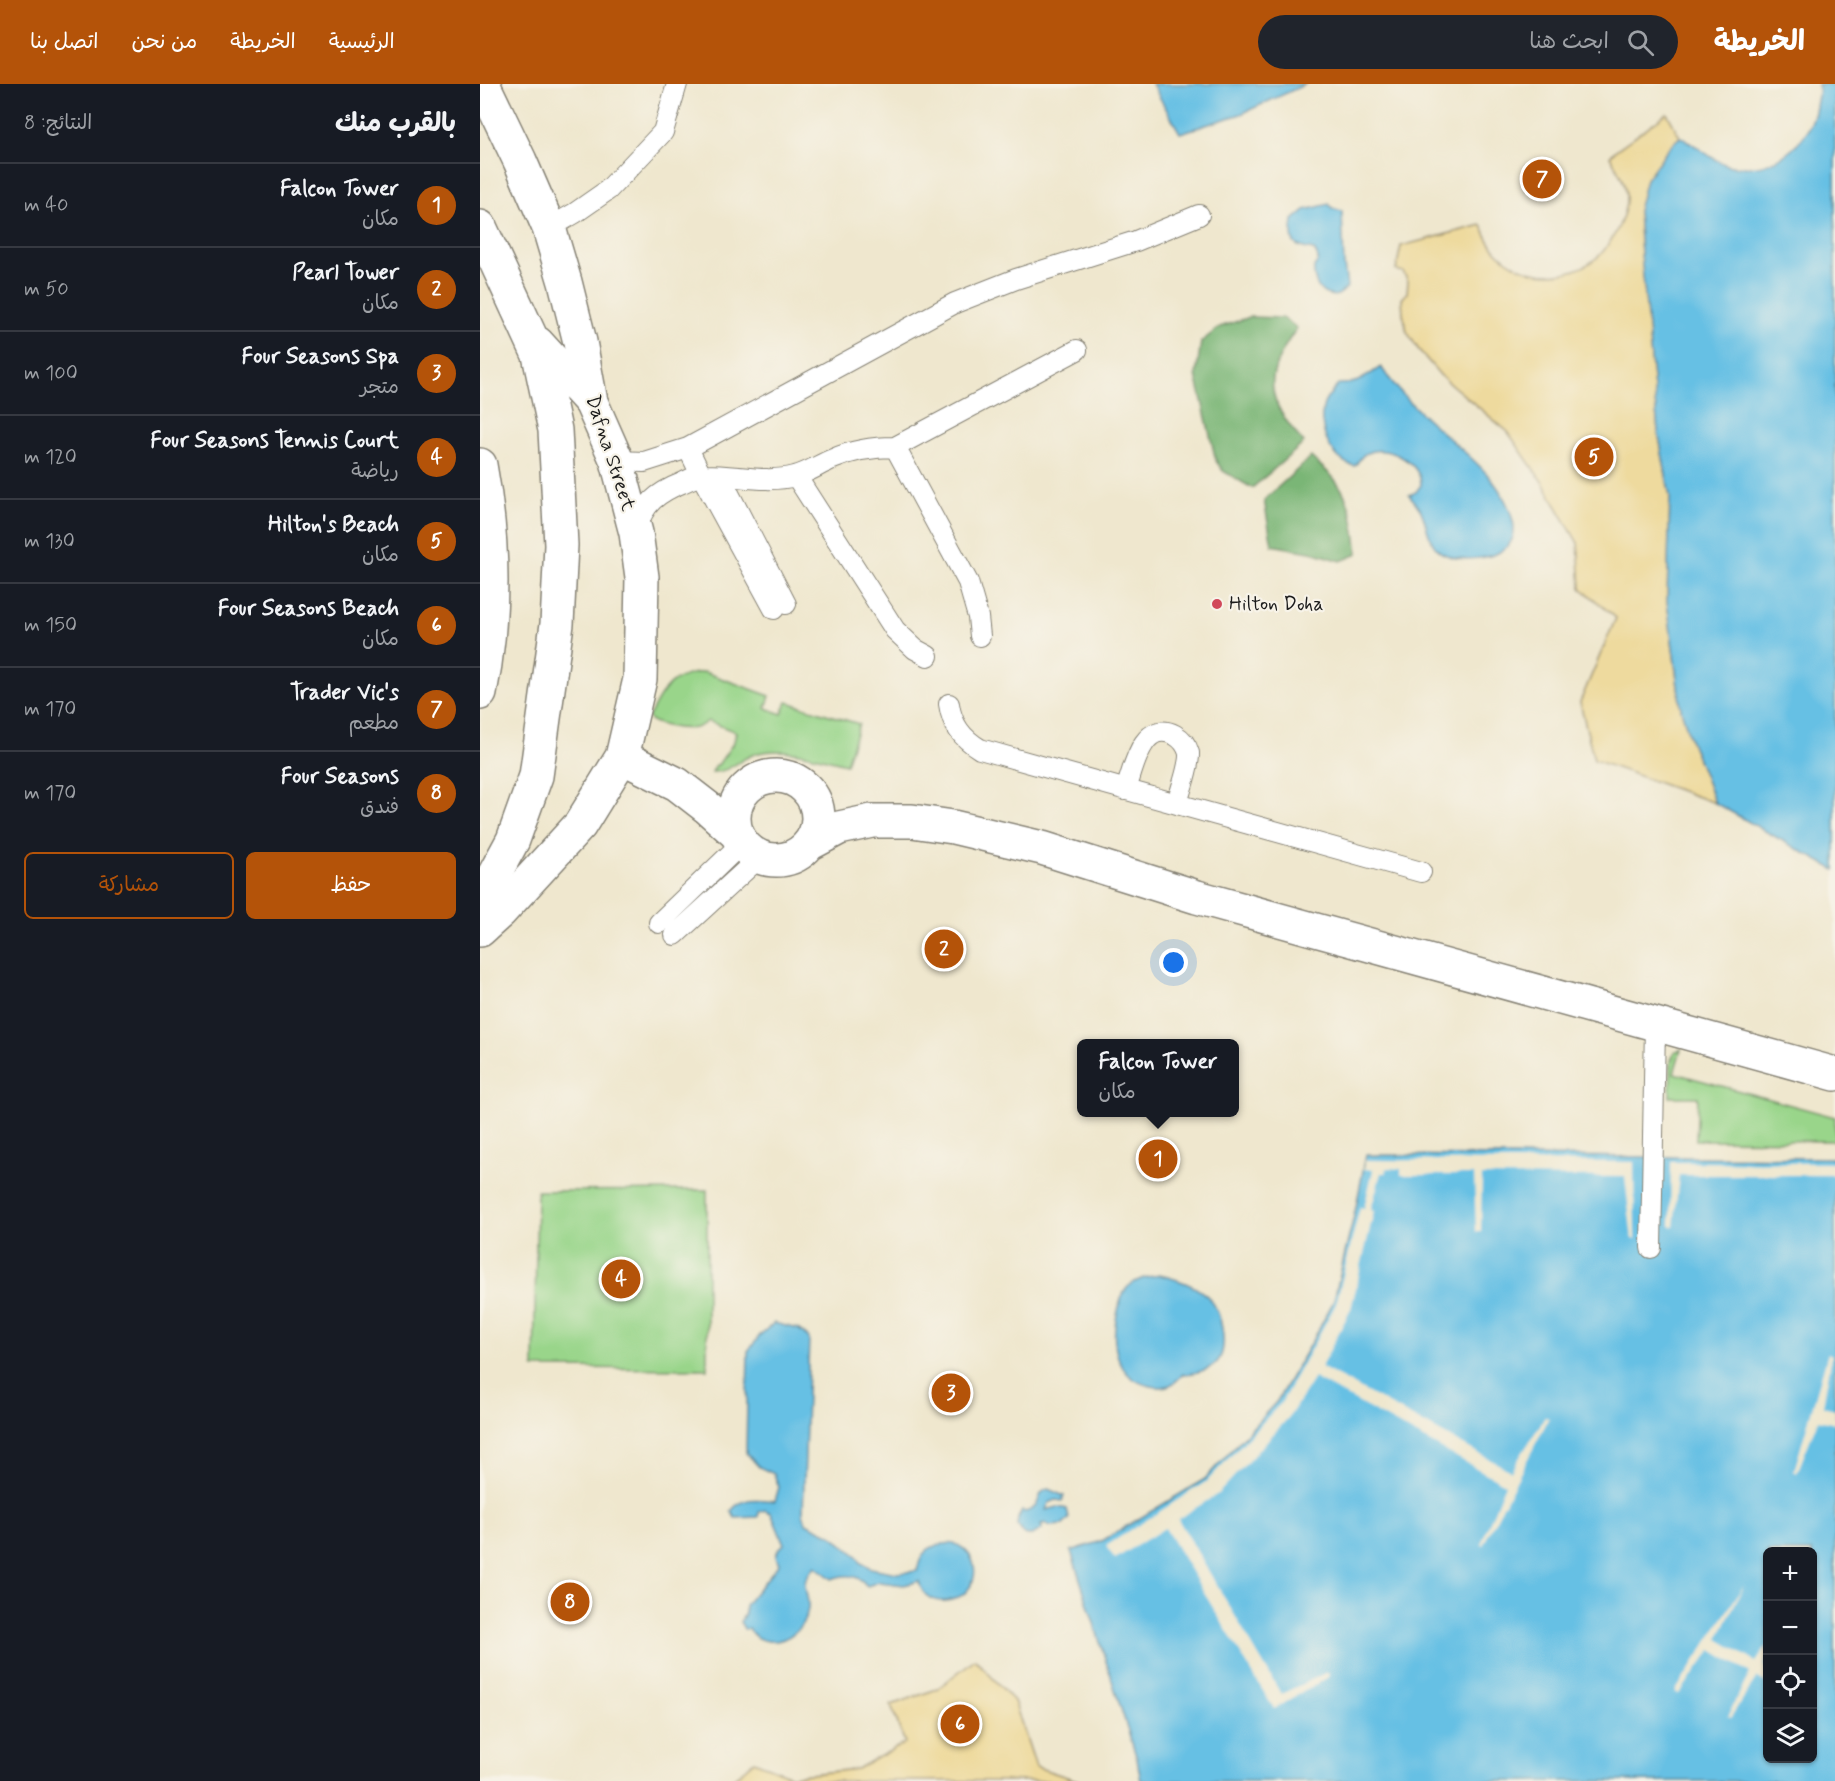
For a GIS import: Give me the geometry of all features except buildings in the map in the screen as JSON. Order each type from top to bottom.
[{"type":"street","name":"Dafna Street","points":[[480,930],[500,912],[580,825],[622,757],[639,679],[642,577],[636,534],[617,461],[591,402],[580,342],[549,228],[520,160],[483,84]]},
{"type":"street","points":[[480,227],[539,356],[555,429],[561,545],[557,624],[536,777],[513,840],[480,901]]},
{"type":"street","points":[[529,334],[591,402]]},
{"type":"street","points":[[480,465],[490,538],[491,585],[489,632],[480,693]]},
{"type":"street","points":[[622,757],[677,784],[708,808],[746,844],[768,859],[783,859],[798,854],[809,844],[839,828],[872,821],[912,821],[953,827],[1042,848],[1197,897],[1835,1074]]},
{"type":"street","points":[[746,844],[734,817],[738,800],[748,787],[768,777],[790,779],[800,784],[814,800],[818,818],[814,836],[809,844]]},
{"type":"street","points":[[677,784],[712,789],[748,787]]},
{"type":"street","points":[[814,800],[872,821]]},
{"type":"lane","points":[[549,228],[608,190],[663,132],[677,84]]},
{"type":"lane","points":[[617,461],[644,462],[688,448],[965,298],[1136,241],[1199,215]]},
{"type":"lane","points":[[636,534],[641,514],[653,498],[663,490],[710,476],[781,478],[796,476],[850,452],[895,447],[1077,350]]},
{"type":"lane","points":[[895,447],[968,582],[978,617],[980,636]]},
{"type":"lane","points":[[688,448],[710,476],[780,606]]},
{"type":"lane","points":[[796,476],[895,630],[915,649],[928,656]]},
{"type":"lane","points":[[949,704],[955,726],[962,735],[980,749],[1421,872]]},
{"type":"lane","points":[[1126,790],[1140,748],[1145,740],[1162,732],[1171,733],[1179,738],[1189,753],[1177,804]]},
{"type":"lane","points":[[658,923],[746,844]]},
{"type":"lane","points":[[675,935],[746,844]]},
{"type":"lane","points":[[1651,1248],[1655,1024]]},
{"type":"green space","points":[[1250,317],[1283,318],[1297,328],[1278,361],[1273,387],[1275,400],[1282,413],[1304,443],[1252,488],[1223,471],[1216,461],[1196,375],[1201,342],[1220,327]]},
{"type":"green space","points":[[1311,457],[1336,481],[1349,506],[1358,554],[1341,561],[1315,553],[1272,545],[1264,500]]},
{"type":"green space","points":[[704,672],[770,696],[766,708],[782,714],[787,702],[859,724],[846,764],[802,754],[769,751],[752,755],[724,770],[712,772],[734,742],[736,732],[708,721],[697,728],[684,728],[670,727],[648,718],[658,699],[675,680]]},
{"type":"green space","points":[[1681,1049],[1674,1073],[1835,1117],[1835,1141],[1696,1140],[1698,1097],[1670,1097],[1671,1061],[1674,1052]]},
{"type":"green space","points":[[707,1190],[707,1369],[534,1368],[537,1191]]},
{"type":"sand","points":[[1667,113],[1680,137],[1671,145],[1646,179],[1638,211],[1640,242],[1658,431],[1670,497],[1667,601],[1681,709],[1715,803],[1594,760],[1580,702],[1616,618],[1581,588],[1578,543],[1543,483],[1508,432],[1441,376],[1407,332],[1402,299],[1407,293],[1408,281],[1403,272],[1396,270],[1401,246],[1482,225],[1489,242],[1501,255],[1515,265],[1532,272],[1549,274],[1567,272],[1584,266],[1599,256],[1608,246],[1619,226],[1624,210],[1625,189],[1610,156]]},
{"type":"sand","points":[[975,1659],[1014,1701],[1036,1767],[1079,1781],[731,1781],[754,1761],[791,1776],[857,1769],[905,1743],[891,1705],[937,1689]]},
{"type":"water","points":[[1152,84],[1306,84],[1241,114],[1180,133]]},
{"type":"water","points":[[1818,84],[1835,84],[1835,870],[1715,803],[1689,736],[1681,709],[1667,601],[1670,497],[1658,431],[1638,211],[1646,179],[1671,145],[1680,137],[1729,166],[1758,166],[1781,157],[1791,150],[1800,141],[1813,119],[1819,92]]},
{"type":"water","points":[[1329,204],[1332,208],[1342,211],[1347,287],[1335,296],[1323,292],[1315,280],[1314,268],[1318,260],[1317,254],[1314,250],[1297,245],[1292,234],[1293,220],[1305,210]]},
{"type":"water","points":[[1381,367],[1413,405],[1474,461],[1496,485],[1509,508],[1513,523],[1514,534],[1504,549],[1488,556],[1468,559],[1442,553],[1433,544],[1423,515],[1409,495],[1416,492],[1421,485],[1420,477],[1409,462],[1393,453],[1375,451],[1363,455],[1355,466],[1339,458],[1333,450],[1322,422],[1325,401],[1339,384],[1356,382]]},
{"type":"water","points":[[1366,1155],[1835,1158],[1835,1781],[1141,1781],[1137,1759],[1071,1551],[1102,1541],[1205,1479],[1277,1401],[1334,1300]]},
{"type":"water","points":[[1160,1275],[1193,1286],[1210,1299],[1220,1320],[1223,1338],[1221,1355],[1215,1364],[1202,1371],[1183,1374],[1173,1383],[1161,1387],[1139,1382],[1130,1376],[1118,1357],[1115,1346],[1116,1323],[1123,1294],[1132,1283]]},
{"type":"water","points":[[774,1323],[798,1329],[809,1338],[803,1513],[806,1523],[831,1535],[856,1555],[861,1563],[871,1568],[897,1573],[917,1571],[922,1556],[932,1547],[948,1543],[955,1544],[968,1553],[974,1565],[974,1578],[969,1588],[961,1596],[941,1601],[931,1598],[923,1592],[919,1581],[904,1585],[879,1582],[867,1586],[860,1579],[851,1576],[832,1579],[815,1566],[809,1573],[805,1584],[808,1602],[806,1616],[794,1633],[782,1640],[768,1641],[757,1638],[749,1629],[745,1630],[740,1622],[745,1613],[745,1605],[779,1564],[776,1556],[784,1544],[771,1513],[765,1510],[759,1512],[758,1517],[735,1518],[731,1511],[746,1501],[757,1499],[775,1501],[779,1487],[774,1474],[759,1467],[746,1453],[748,1351],[761,1334]]},
{"type":"water","points":[[1048,1489],[1064,1496],[1062,1501],[1056,1500],[1049,1503],[1046,1510],[1058,1507],[1067,1509],[1069,1519],[1063,1525],[1050,1526],[1045,1523],[1036,1533],[1024,1534],[1017,1525],[1018,1518],[1022,1511],[1025,1512],[1035,1506],[1041,1493]]},
{"type":"pier","points":[[1365,1160],[1634,1162],[1635,1239],[1632,1239],[1625,1177],[1482,1176],[1481,1232],[1476,1232],[1474,1175],[1401,1175],[1401,1169],[1387,1168],[1386,1173],[1381,1173],[1351,1309],[1321,1367],[1511,1471],[1545,1417],[1549,1418],[1483,1545],[1481,1544],[1505,1484],[1314,1378],[1289,1417],[1218,1494],[1178,1519],[1281,1694],[1328,1672],[1330,1676],[1274,1709],[1165,1528],[1115,1559],[1106,1546],[1207,1481],[1281,1403],[1336,1304],[1360,1207],[1364,1208],[1373,1170],[1364,1169]]},
{"type":"pier","points":[[1671,1162],[1835,1163],[1835,1175],[1679,1175],[1674,1227],[1670,1226]]},
{"type":"pier","points":[[1828,1353],[1832,1355],[1823,1406],[1835,1409],[1835,1424],[1818,1420],[1797,1473],[1794,1471]]},
{"type":"pier","points":[[1744,1585],[1718,1639],[1756,1662],[1763,1652],[1763,1681],[1757,1678],[1730,1718],[1727,1717],[1750,1673],[1712,1650],[1679,1694],[1675,1692]]},
{"type":"place","name":"Trader Vic's","points":[[1542,179]]},
{"type":"place","name":"Hilton's Beach","points":[[1594,457]]},
{"type":"place","name":"Hilton Doha","points":[[1217,604]]},
{"type":"place","name":"Pearl Tower","points":[[944,949]]},
{"type":"place","name":"Falcon Tower","points":[[1158,1159]]},
{"type":"place","name":"Four Seasons Tennis Court","points":[[621,1279]]},
{"type":"place","name":"Four Seasons Spa","points":[[951,1393]]},
{"type":"place","name":"Four Seasons","points":[[570,1602]]},
{"type":"place","name":"Four Seasons Beach","points":[[960,1724]]}]
